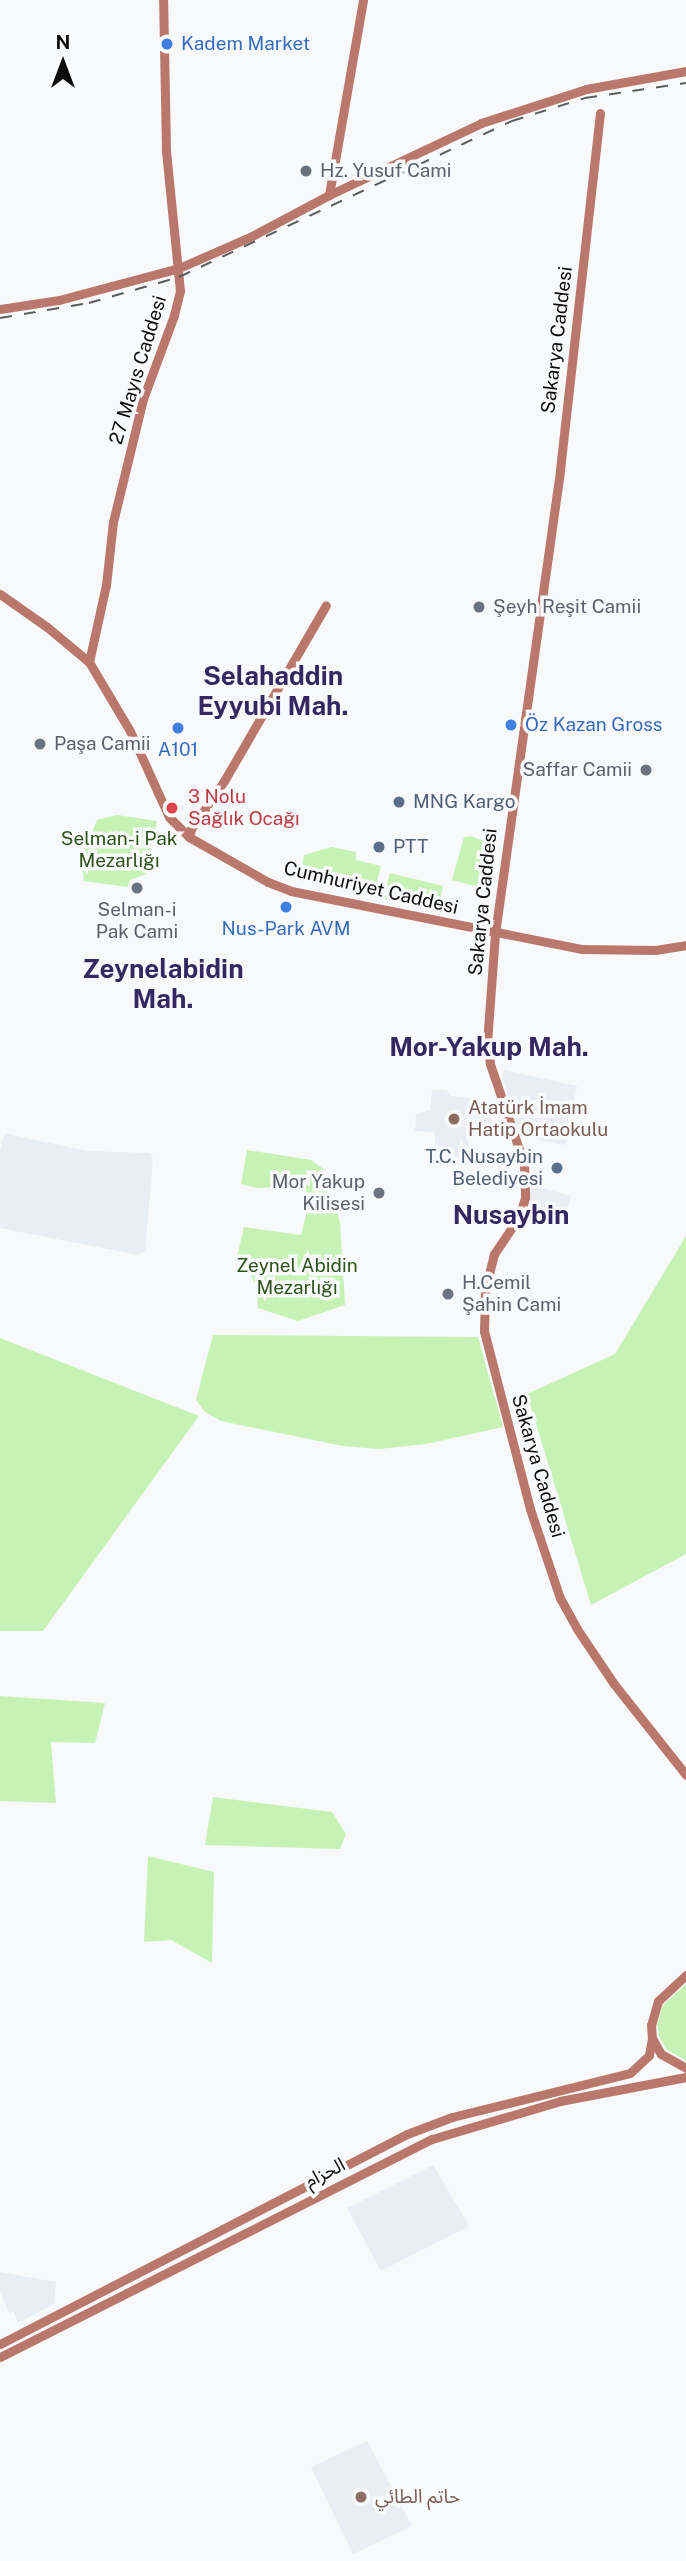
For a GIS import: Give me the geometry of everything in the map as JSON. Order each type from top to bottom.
[{"type":"street","name":"27 Mayıs Caddesi","points":[[89,662],[106,585],[113,522],[143,399],[174,315],[180,291],[166,150],[161,35],[163,0]]},
{"type":"street","points":[[329,195],[363,0]]},
{"type":"street","points":[[0,309],[59,300],[179,268],[250,237],[329,195],[492,119],[607,84],[686,71]]},
{"type":"street","name":"Sakarya Caddesi","points":[[600,113],[560,471],[495,934],[487,1048],[524,1164],[526,1182],[521,1213],[494,1254],[488,1273],[484,1305],[486,1343],[549,1571],[568,1615],[599,1662],[686,1775]]},
{"type":"street","name":"Cumhuriyet Caddesi","points":[[0,594],[47,627],[89,662],[131,731],[169,817],[190,837],[268,882],[291,891],[495,934],[582,949],[655,950],[686,945]]},
{"type":"street","points":[[190,837],[191,829],[224,781],[326,605]]},
{"type":"street","points":[[675,1763],[686,1765]]},
{"type":"street","points":[[686,1975],[656,2004],[651,2020],[652,2038],[665,2057],[686,2068]]},
{"type":"street","name":"الحزام","points":[[0,2344],[407,2134],[452,2116],[629,2073],[649,2055],[652,2038]]},
{"type":"street","name":"الحزام","points":[[0,2357],[432,2139],[560,2101],[686,2077]]},
{"type":"shaded area","points":[[505,1070],[577,1086],[565,1145],[519,1136],[502,1075]]},
{"type":"shaded area","name":"Atatürk İmam Hatip Ortaokulu","points":[[432,1090],[446,1090],[451,1096],[490,1100],[492,1125],[468,1126],[469,1160],[446,1154],[445,1149],[435,1146],[435,1132],[415,1131],[416,1114],[430,1110]]},
{"type":"shaded area","points":[[8,1134],[86,1151],[150,1153],[153,1160],[145,1251],[138,1255],[0,1228],[0,1152],[3,1137]]},
{"type":"shaded area","points":[[528,1184],[571,1196],[563,1221],[525,1217]]},
{"type":"shaded area","points":[[433,2165],[469,2226],[381,2271],[347,2208]]},
{"type":"shaded area","points":[[0,2272],[56,2282],[54,2304],[18,2323],[14,2312],[9,2313],[0,2292]]},
{"type":"shaded area","name":"حاتم الطائي","points":[[367,2441],[412,2526],[353,2554],[311,2467]]},
{"type":"green space","name":"Selman-i Pak Mezarlığı","points":[[117,815],[157,821],[146,874],[130,880],[128,887],[84,881],[80,853],[87,845],[97,820]]},
{"type":"green space","points":[[472,836],[485,842],[485,857],[492,871],[483,885],[478,887],[452,880],[464,837]]},
{"type":"green space","points":[[332,847],[356,852],[356,860],[381,866],[373,897],[300,877],[304,855]]},
{"type":"green space","points":[[390,873],[443,886],[437,913],[383,898]]},
{"type":"green space","points":[[247,1150],[311,1160],[326,1171],[329,1201],[325,1205],[315,1202],[305,1191],[283,1187],[257,1188],[241,1184]]},
{"type":"green space","name":"Zeynel Abidin Mezarlığı","points":[[308,1206],[337,1212],[340,1222],[345,1305],[298,1321],[258,1308],[257,1288],[248,1269],[237,1257],[244,1227],[301,1235]]},
{"type":"green space","points":[[686,1236],[686,1554],[591,1605],[527,1394],[615,1354]]},
{"type":"green space","points":[[213,1335],[478,1337],[503,1427],[426,1444],[379,1449],[343,1446],[221,1421],[205,1412],[196,1400]]},
{"type":"green space","points":[[0,1338],[199,1416],[43,1631],[0,1631]]},
{"type":"green space","points":[[0,1696],[105,1703],[95,1743],[51,1742],[56,1803],[0,1801]]},
{"type":"green space","points":[[213,1797],[332,1812],[346,1834],[340,1849],[205,1845]]},
{"type":"green space","points":[[148,1856],[214,1872],[212,1963],[171,1940],[144,1942]]},
{"type":"green space","points":[[686,1984],[686,2061],[666,2049],[657,2025],[663,2005]]},
{"type":"railway","points":[[0,318],[89,303],[179,277],[512,121],[585,98],[686,83]]},
{"type":"place","name":"Kadem Market","points":[[167,44]]},
{"type":"place","name":"Hz. Yusuf Cami","points":[[306,171]]},
{"type":"place","name":"Şeyh Reşit Camii","points":[[479,607]]},
{"type":"place","name":"Öz Kazan Gross","points":[[511,725]]},
{"type":"place","name":"A101","points":[[178,728]]},
{"type":"place","name":"Paşa Camii","points":[[40,744]]},
{"type":"place","name":"Saffar Camii","points":[[646,770]]},
{"type":"place","name":"MNG Kargo","points":[[399,802]]},
{"type":"place","name":"3 Nolu Sağlık Ocağı","points":[[172,808]]},
{"type":"place","name":"PTT","points":[[379,847]]},
{"type":"place","name":"Selman-i Pak Cami","points":[[137,888]]},
{"type":"place","name":"Nus-Park AVM","points":[[286,907]]},
{"type":"place","name":"Atatürk İmam Hatip Ortaokulu","points":[[454,1119]]},
{"type":"place","name":"T.C. Nusaybin Belediyesi","points":[[557,1168]]},
{"type":"place","name":"Mor Yakup Kilisesi","points":[[379,1193]]},
{"type":"place","name":"H.Cemil Şahin Cami","points":[[448,1294]]},
{"type":"place","name":"حاتم الطائي","points":[[361,2497]]},
{"type":"district","name":"Selahaddin Eyyubi Mah.","points":[[273,691]]},
{"type":"district","name":"Zeynelabidin Mah.","points":[[163,984]]},
{"type":"district","name":"Mor-Yakup Mah.","points":[[489,1047]]},
{"type":"district","name":"Nusaybin","points":[[511,1215]]}]
